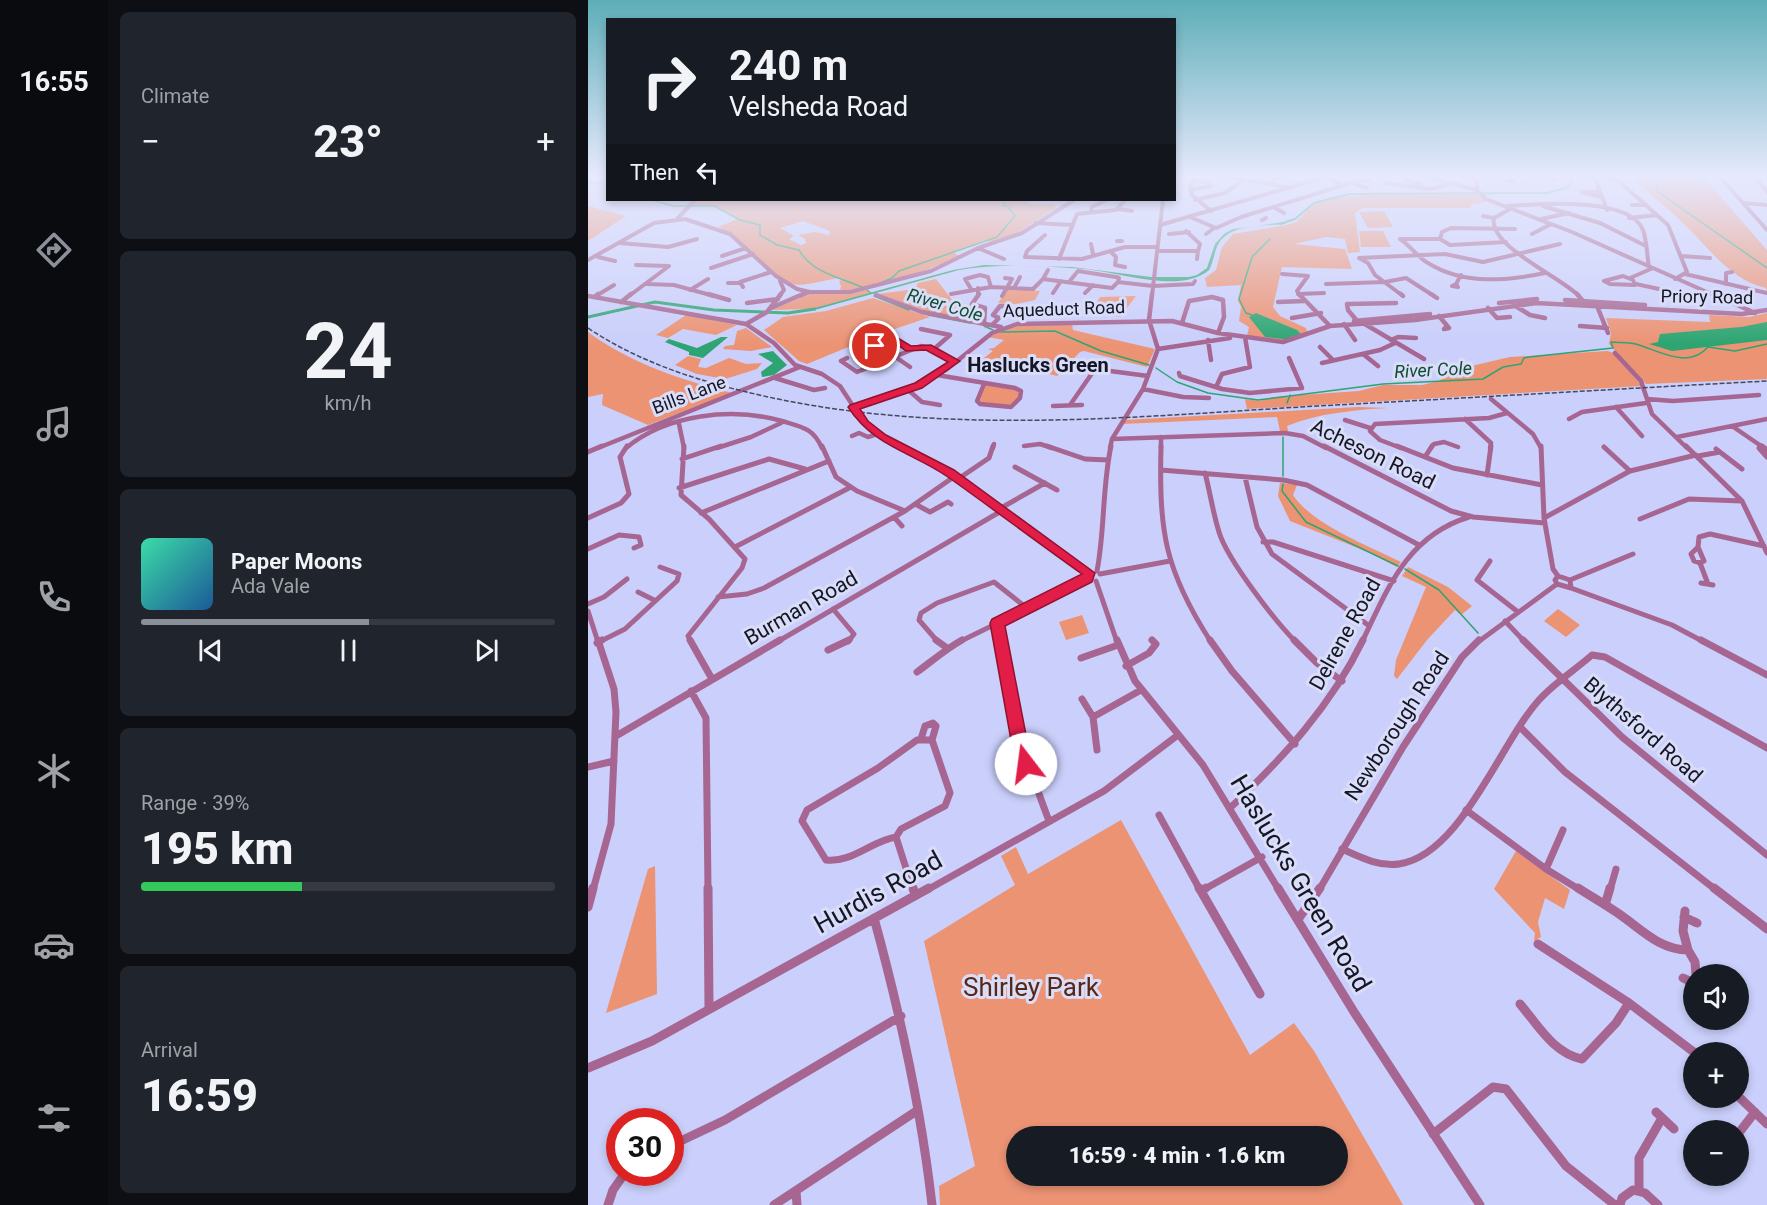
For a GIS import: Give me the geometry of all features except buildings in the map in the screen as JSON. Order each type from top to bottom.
[{"type":"street","points":[[588,260],[638,232]]},
{"type":"street","points":[[726,232],[776,276],[797,289],[810,292],[874,291],[925,273],[978,248],[1009,241]]},
{"type":"street","points":[[990,245],[1023,232]]},
{"type":"street","points":[[1059,259],[1070,232]]},
{"type":"street","points":[[591,296],[746,324],[767,338],[790,361],[822,374],[840,386],[856,411],[877,434],[957,477],[1096,581],[1099,573],[1108,460],[1112,439],[1143,389],[1158,349],[1149,320],[1159,232]]},
{"type":"street","points":[[1166,234],[1185,232]]},
{"type":"street","points":[[1043,236],[1027,250],[1025,257],[1082,259],[1093,254],[1122,248],[1157,249],[1198,256],[1200,244],[1188,232]]},
{"type":"street","points":[[1440,238],[1442,232]]},
{"type":"street","points":[[1498,232],[1521,255],[1584,303]]},
{"type":"street","points":[[1571,232],[1753,312]]},
{"type":"street","points":[[1619,232],[1646,246]]},
{"type":"street","points":[[1644,232],[1651,267]]},
{"type":"street","points":[[1672,232],[1687,272],[1685,274]]},
{"type":"street","points":[[1506,242],[1450,245],[1440,238],[1409,241],[1417,256],[1432,266],[1461,275],[1513,279],[1545,273]]},
{"type":"street","points":[[619,243],[658,249],[682,245],[697,239]]},
{"type":"street","points":[[1119,241],[1122,248]]},
{"type":"street","points":[[1403,296],[1375,275],[1370,261],[1449,254],[1476,262],[1521,255],[1561,244]]},
{"type":"street","points":[[1449,254],[1450,245]]},
{"type":"street","points":[[1089,246],[1093,254]]},
{"type":"street","points":[[722,256],[746,248]]},
{"type":"street","points":[[978,248],[1004,259]]},
{"type":"street","points":[[1111,252],[1116,257],[1115,265],[1125,267]]},
{"type":"street","points":[[711,268],[753,255]]},
{"type":"street","points":[[597,256],[615,260]]},
{"type":"street","points":[[1681,256],[1710,258]]},
{"type":"street","points":[[620,302],[669,266],[636,265]]},
{"type":"street","points":[[1630,278],[1651,267]]},
{"type":"street","points":[[951,294],[990,287],[1033,289],[1048,270]]},
{"type":"street","points":[[1069,282],[1078,271],[1116,277],[1119,278],[1118,282]]},
{"type":"street","points":[[728,283],[742,286],[771,272]]},
{"type":"street","points":[[1726,284],[1726,273],[1732,272]]},
{"type":"street","points":[[1675,279],[1685,274],[1767,293]]},
{"type":"street","points":[[1286,275],[1310,276],[1297,289],[1298,294],[1321,313],[1330,326]]},
{"type":"street","points":[[1456,284],[1461,275]]},
{"type":"street","points":[[769,310],[784,288],[776,276]]},
{"type":"street","points":[[957,280],[987,276],[990,287]]},
{"type":"street","points":[[1636,284],[1630,278],[1623,276],[1604,281],[1659,289]]},
{"type":"street","points":[[1014,288],[1020,277]]},
{"type":"street","points":[[1002,296],[1012,279],[1005,278]]},
{"type":"street","points":[[690,290],[708,279]]},
{"type":"street","points":[[965,279],[971,290]]},
{"type":"street","points":[[1043,279],[1112,288],[1118,282],[1193,284],[1196,281]]},
{"type":"street","points":[[1326,284],[1410,279],[1437,298]]},
{"type":"street","points":[[1052,293],[1061,281]]},
{"type":"street","points":[[591,296],[616,285],[606,284]]},
{"type":"street","points":[[646,284],[675,285],[729,300]]},
{"type":"street","points":[[1085,293],[1093,285]]},
{"type":"street","points":[[972,304],[979,295],[978,288]]},
{"type":"street","name":"Aqueduct Road","points":[[874,291],[922,312],[993,324],[999,328],[1017,324],[1105,324],[1149,320],[1182,322],[1236,336]]},
{"type":"street","points":[[746,324],[769,310],[810,292]]},
{"type":"street","points":[[1298,294],[1324,293]]},
{"type":"street","points":[[1182,322],[1189,301],[1216,297],[1223,300],[1224,308],[1224,322],[1218,333]]},
{"type":"street","points":[[747,303],[763,299],[778,299]]},
{"type":"street","name":"Priory Road","points":[[1359,322],[1439,316],[1522,299],[1753,312]]},
{"type":"street","points":[[1278,302],[1304,301]]},
{"type":"street","name":"Priory Road","points":[[1158,349],[1236,336],[1290,342],[1313,330],[1330,326],[1545,302],[1742,314],[1765,311]]},
{"type":"street","points":[[1396,303],[1347,304],[1348,310],[1359,322],[1424,359]]},
{"type":"street","points":[[967,304],[985,308],[984,323]]},
{"type":"street","points":[[1514,305],[1527,314],[1542,318]]},
{"type":"street","points":[[993,324],[999,318],[993,315],[1000,306],[1007,306]]},
{"type":"street","points":[[1583,325],[1608,330],[1597,306]]},
{"type":"street","points":[[1488,308],[1498,318],[1510,317]]},
{"type":"street","points":[[1292,318],[1321,313]]},
{"type":"street","points":[[1439,316],[1447,326]]},
{"type":"street","points":[[1344,324],[1352,333],[1354,340]]},
{"type":"street","points":[[856,411],[937,375],[999,328]]},
{"type":"street","points":[[922,330],[950,335]]},
{"type":"street","points":[[934,349],[955,330]]},
{"type":"street","points":[[1217,385],[1222,375],[1250,367],[1245,337]]},
{"type":"street","points":[[1322,363],[1380,350],[1404,337],[1416,338]]},
{"type":"street","points":[[862,352],[893,339],[909,349]]},
{"type":"street","points":[[1208,340],[1211,360]]},
{"type":"street","points":[[847,358],[841,361],[857,372],[921,346],[934,349],[955,361]]},
{"type":"street","points":[[1320,347],[1333,360]]},
{"type":"street","points":[[1615,353],[1641,381],[1652,414],[1742,501],[1767,553]]},
{"type":"street","points":[[1363,354],[1378,366]]},
{"type":"street","points":[[894,356],[909,365]]},
{"type":"street","points":[[1179,373],[1180,376],[1217,385],[1222,389],[1250,393],[1302,388],[1289,358]]},
{"type":"street","points":[[1083,362],[1095,369],[1148,376]]},
{"type":"street","name":"Bills Lane","points":[[588,452],[800,366]]},
{"type":"street","points":[[1070,405],[1095,369]]},
{"type":"street","points":[[937,375],[957,382],[984,384],[1018,388],[1021,391],[1020,398],[1011,407],[980,404],[976,401],[984,384]]},
{"type":"street","points":[[775,378],[814,390],[825,388]]},
{"type":"street","points":[[907,389],[922,402],[940,405]]},
{"type":"street","points":[[1143,389],[1174,396],[1209,398]]},
{"type":"street","points":[[1569,419],[1572,415],[1582,412],[1647,401],[1759,395]]},
{"type":"street","points":[[1491,399],[1539,441],[1543,458],[1544,520],[1553,569],[1563,588],[1633,554]]},
{"type":"street","points":[[1053,406],[1082,405]]},
{"type":"street","points":[[1616,407],[1642,436]]},
{"type":"street","points":[[588,518],[629,502],[621,453],[631,442],[679,424],[714,415],[738,413],[816,434],[836,477],[851,487],[905,511]]},
{"type":"street","points":[[1343,419],[1370,428],[1380,423],[1489,418],[1507,413]]},
{"type":"street","points":[[1465,419],[1491,443],[1487,475]]},
{"type":"street","points":[[1677,437],[1767,419]]},
{"type":"street","points":[[682,459],[751,437],[781,423]]},
{"type":"street","points":[[655,424],[660,430]]},
{"type":"street","points":[[679,424],[684,441],[679,488],[685,501],[701,513],[745,559],[688,636],[712,679]]},
{"type":"street","points":[[1732,426],[1767,450]]},
{"type":"street","points":[[1370,428],[1376,438],[1453,468],[1542,485]]},
{"type":"street","points":[[852,436],[859,433],[868,437],[877,434]]},
{"type":"street","name":"Acheson Road","points":[[1112,439],[1285,433],[1303,436],[1451,511],[1473,517],[1544,520]]},
{"type":"street","points":[[1161,437],[1161,523],[1181,595],[1204,633],[1295,744]]},
{"type":"street","points":[[1752,441],[1767,457]]},
{"type":"street","points":[[1425,457],[1434,444],[1444,442],[1458,447]]},
{"type":"street","points":[[718,597],[747,594],[764,588],[905,511],[990,458],[994,444]]},
{"type":"street","points":[[1024,446],[1050,446],[1085,459],[1108,460]]},
{"type":"street","points":[[1604,447],[1630,471]]},
{"type":"street","points":[[1544,520],[1630,471],[1718,451],[1742,469]]},
{"type":"street","points":[[679,488],[769,459],[805,469]]},
{"type":"street","points":[[701,513],[829,461]]},
{"type":"street","points":[[1015,467],[1057,490]]},
{"type":"street","points":[[1161,470],[1307,485],[1419,545]]},
{"type":"street","points":[[1205,473],[1219,533],[1227,550],[1282,628],[1317,663],[1342,681]]},
{"type":"street","points":[[1245,477],[1251,508],[1263,542],[1278,560],[1329,594],[1368,625]]},
{"type":"street","name":"Burman Road","points":[[615,736],[1045,483]]},
{"type":"street","points":[[735,547],[851,487]]},
{"type":"street","points":[[1641,519],[1679,499],[1705,497],[1742,501]]},
{"type":"street","points":[[915,504],[930,512],[948,502],[951,504]]},
{"type":"street","points":[[1451,511],[1455,521]]},
{"type":"street","points":[[894,517],[902,526]]},
{"type":"street","name":"Delrene Road","points":[[1230,808],[1295,744],[1342,681],[1368,625],[1394,580],[1419,545],[1455,521],[1473,517]]},
{"type":"street","points":[[588,549],[615,536],[627,534],[639,537],[641,545],[634,548]]},
{"type":"street","points":[[1708,584],[1700,564],[1704,561],[1697,538],[1708,534],[1764,546]]},
{"type":"street","points":[[1263,542],[1273,542],[1336,560],[1394,580]]},
{"type":"street","points":[[917,672],[943,654],[947,648],[1028,609],[1088,576],[1170,561]]},
{"type":"street","points":[[1490,561],[1480,572],[1477,580],[1518,612]]},
{"type":"street","points":[[597,643],[625,629],[654,600],[678,581],[679,574],[660,567]]},
{"type":"street","points":[[588,604],[604,597],[627,579]]},
{"type":"street","points":[[1558,580],[1672,625],[1767,675]]},
{"type":"street","name":"Newborough Road","points":[[1299,918],[1309,908],[1397,756],[1455,666],[1472,646],[1558,580]]},
{"type":"street","name":"Haslucks Green Road","points":[[1096,581],[1126,666],[1141,690],[1203,765],[1299,918],[1354,1012],[1479,1205]]},
{"type":"street","points":[[947,648],[942,647],[919,620],[921,613],[937,603],[994,582],[1028,609]]},
{"type":"street","points":[[644,592],[654,600]]},
{"type":"street","points":[[832,652],[850,641],[854,634],[833,609]]},
{"type":"street","points":[[588,611],[614,689],[615,736],[609,837],[588,907]]},
{"type":"street","name":"Blythsford Road","points":[[1504,621],[1561,680],[1645,757],[1767,855]]},
{"type":"street","points":[[997,623],[1019,740],[1049,821]]},
{"type":"street","points":[[1126,666],[1149,653],[1156,644],[1152,640]]},
{"type":"street","points":[[1081,658],[1118,645]]},
{"type":"street","points":[[1342,849],[1366,860],[1388,864],[1420,858],[1438,846],[1466,810],[1539,700],[1592,655],[1601,655],[1767,748]]},
{"type":"street","points":[[1093,717],[1141,690]]},
{"type":"street","points":[[691,691],[706,718],[707,731],[709,1009]]},
{"type":"street","points":[[1082,699],[1093,717],[1096,750]]},
{"type":"street","points":[[933,723],[936,726],[932,740],[950,793],[945,806],[901,829],[896,837],[879,840],[840,861],[826,860],[803,823],[803,816],[807,810],[921,739],[926,726],[933,723]]},
{"type":"street","points":[[1520,727],[1565,772],[1767,929]]},
{"type":"street","name":"Hurdis Road","points":[[588,1068],[642,1046],[1104,791],[1178,735]]},
{"type":"street","points":[[921,739],[932,740]]},
{"type":"street","points":[[588,768],[614,761]]},
{"type":"street","points":[[1466,810],[1546,868],[1605,905],[1662,945],[1675,950],[1688,950]]},
{"type":"street","points":[[1159,815],[1260,994]]},
{"type":"street","points":[[1546,868],[1563,831]]},
{"type":"street","points":[[896,837],[915,895]]},
{"type":"street","points":[[1201,891],[1262,858]]},
{"type":"street","points":[[1605,905],[1616,869]]},
{"type":"street","points":[[1695,964],[1688,950],[1683,931],[1685,914],[1697,923]]},
{"type":"street","points":[[873,918],[901,1016],[927,1158],[932,1205]]},
{"type":"street","points":[[1538,944],[1629,1004],[1683,1044]]},
{"type":"street","points":[[1520,1004],[1560,1049],[1574,1058],[1582,1059],[1616,1023],[1629,1004]]},
{"type":"street","points":[[684,1139],[725,1120],[901,1016]]},
{"type":"street","points":[[1433,1134],[1493,1087],[1506,1089],[1566,1166],[1615,1205]]},
{"type":"street","points":[[1749,1106],[1767,1124]]},
{"type":"street","points":[[774,1205],[918,1110]]},
{"type":"street","points":[[1749,1120],[1755,1112]]},
{"type":"street","points":[[1658,1205],[1640,1190],[1639,1158],[1659,1115],[1674,1129]]},
{"type":"street","points":[[608,1205],[616,1186]]},
{"type":"street","points":[[1620,1205],[1627,1194],[1640,1190]]},
{"type":"street","points":[[796,1191],[797,1205]]},
{"type":"green space","points":[[588,232],[601,232],[588,241]]},
{"type":"green space","points":[[787,232],[794,236],[789,239],[801,245],[806,243],[805,239],[798,235],[814,232],[829,235],[830,232],[1018,232],[990,242],[985,240],[953,252],[959,256],[901,279],[840,291],[839,281],[843,279],[840,278],[798,285],[783,279],[728,233]]},
{"type":"green space","points":[[1357,232],[1360,252],[1348,253],[1345,239],[1326,237],[1294,244],[1345,249],[1352,269],[1282,267],[1273,307],[1280,316],[1306,328],[1307,332],[1291,341],[1247,336],[1249,327],[1239,321],[1241,307],[1238,301],[1241,285],[1207,287],[1205,278],[1216,270],[1222,247],[1233,234]]},
{"type":"green space","points":[[1359,232],[1384,232],[1391,247],[1361,247]]},
{"type":"green space","points":[[1692,232],[1751,232],[1767,250],[1767,292],[1766,288],[1743,279],[1724,264]]},
{"type":"green space","points":[[936,279],[953,301],[984,309],[981,321],[929,312],[878,294],[915,289],[918,283]]},
{"type":"green space","points":[[1008,289],[1040,291],[1035,300],[1016,304],[998,303]]},
{"type":"green space","points":[[867,290],[871,293],[811,309],[772,310],[809,294]]},
{"type":"green space","points":[[1136,296],[1120,317],[1093,310],[1100,297]]},
{"type":"green space","points":[[873,298],[930,317],[880,334],[807,364],[799,361],[764,330],[783,317],[826,311]]},
{"type":"green space","points":[[1767,313],[1767,379],[1646,384],[1609,344],[1611,333],[1606,318],[1710,322],[1709,315],[1749,317]]},
{"type":"green space","points":[[686,315],[737,325],[716,335],[683,329],[668,338],[656,335]]},
{"type":"green space","points":[[1072,324],[1073,330],[1155,349],[1147,367],[1084,351],[1080,352],[1057,376],[1033,370],[975,365],[993,351],[988,349],[994,348],[1004,340],[988,337],[1015,326]]},
{"type":"green space","points":[[746,328],[772,347],[751,351],[723,349],[725,346],[734,345],[737,331]]},
{"type":"green space","points":[[588,332],[621,353],[657,369],[732,393],[648,425],[602,405],[603,394],[588,397]]},
{"type":"green space","points":[[1607,351],[1614,353],[1642,386],[1247,409],[1245,399],[1260,401],[1273,397],[1359,391],[1383,385],[1422,385],[1439,381],[1454,370],[1510,357]]},
{"type":"green space","points":[[688,356],[701,359],[698,367],[706,368],[729,358],[746,364],[762,363],[757,369],[725,379],[697,374],[675,365]]},
{"type":"green space","points":[[984,384],[1021,391],[1015,406],[977,403]]},
{"type":"green space","points":[[1358,407],[1388,408],[1324,415],[1287,426],[1288,431],[1280,431],[1277,417],[1122,424],[1125,420]]},
{"type":"green space","points":[[1280,483],[1297,485],[1293,495],[1314,516],[1358,542],[1401,562],[1397,567],[1368,552],[1290,521],[1278,496]]},
{"type":"green space","points":[[1408,567],[1448,587],[1472,606],[1461,615],[1455,610],[1427,640],[1397,679],[1394,676],[1396,660],[1426,587],[1402,576]]},
{"type":"green space","points":[[1558,609],[1580,625],[1566,637],[1544,621]]},
{"type":"green space","points":[[1082,615],[1089,633],[1066,640],[1059,622]]},
{"type":"green space","name":"Shirley Park","points":[[1121,820],[1250,1055],[1294,1023],[1314,1051],[1403,1205],[940,1205],[939,1186],[975,1166],[924,941],[1015,885],[1001,856],[1016,847],[1028,874]]},
{"type":"green space","points":[[1516,851],[1570,890],[1564,909],[1545,898],[1538,922],[1541,937],[1534,941],[1535,933],[1494,889]]},
{"type":"green space","points":[[655,866],[657,994],[606,1013],[648,869]]},
{"type":"shaded area","points":[[1232,232],[1219,243],[1209,270],[1197,277],[1182,281],[1148,280],[1083,269],[1039,266],[1072,267],[1151,277],[1189,277],[1207,268],[1215,244],[1224,234]]},
{"type":"shaded area","points":[[984,265],[1018,266],[989,266],[959,270],[811,309],[953,270]]},
{"type":"shaded area","points":[[1256,313],[1297,330],[1301,334],[1292,340],[1265,337],[1249,317]]},
{"type":"shaded area","points":[[1767,322],[1767,340],[1672,351],[1649,344],[1658,342],[1660,334],[1741,327]]},
{"type":"shaded area","points":[[721,337],[728,337],[703,358],[689,355],[689,352],[665,342],[669,339],[697,348]]},
{"type":"shaded area","points":[[773,351],[787,365],[774,375],[762,377],[761,372],[773,363],[758,354]]},
{"type":"waterway","name":"River Cole","points":[[760,232],[760,235],[777,245],[799,250],[819,270],[864,288]]},
{"type":"waterway","points":[[878,284],[892,278],[899,271],[997,237],[1001,232]]},
{"type":"waterway","points":[[1716,232],[1767,268]]},
{"type":"waterway","points":[[1252,315],[1246,313],[1239,299],[1252,257],[1270,239]]},
{"type":"waterway","name":"River Cole","points":[[867,290],[871,293]]},
{"type":"waterway","name":"River Cole","points":[[874,296],[909,310]]},
{"type":"waterway","points":[[588,317],[655,302],[714,310],[788,313],[815,309]]},
{"type":"waterway","name":"River Cole","points":[[928,315],[970,323]]},
{"type":"waterway","name":"River Cole","points":[[984,326],[993,330]]},
{"type":"waterway","name":"River Cole","points":[[1001,332],[1055,331],[1101,351],[1149,365]]},
{"type":"waterway","name":"River Cole","points":[[1290,396],[1383,384],[1483,379],[1503,367],[1521,364],[1524,358],[1613,348],[1611,342],[1636,344],[1665,355],[1684,358],[1700,354],[1708,347],[1735,351],[1767,344]]},
{"type":"waterway","name":"River Cole","points":[[1156,368],[1177,382],[1208,393],[1258,400],[1290,396]]},
{"type":"waterway","points":[[1287,403],[1290,396]]},
{"type":"waterway","points":[[1283,437],[1283,476]]},
{"type":"waterway","points":[[1283,484],[1282,491],[1306,522],[1398,566]]},
{"type":"waterway","points":[[1405,569],[1439,590],[1478,633]]},
{"type":"railway","points":[[588,328],[647,360],[711,383],[755,394],[824,407],[894,416],[964,420],[1106,418],[1767,381]]},
{"type":"district","name":"Haslucks Green","points":[[1038,365]]},
{"type":"route","points":[[875,346],[890,339],[896,339],[909,349],[918,346],[928,347],[955,361],[947,369],[918,385],[853,407],[864,423],[882,438],[950,472],[1004,510],[1060,555],[1089,573],[1087,579],[997,623],[1000,629],[1019,740],[1026,764]]}]
